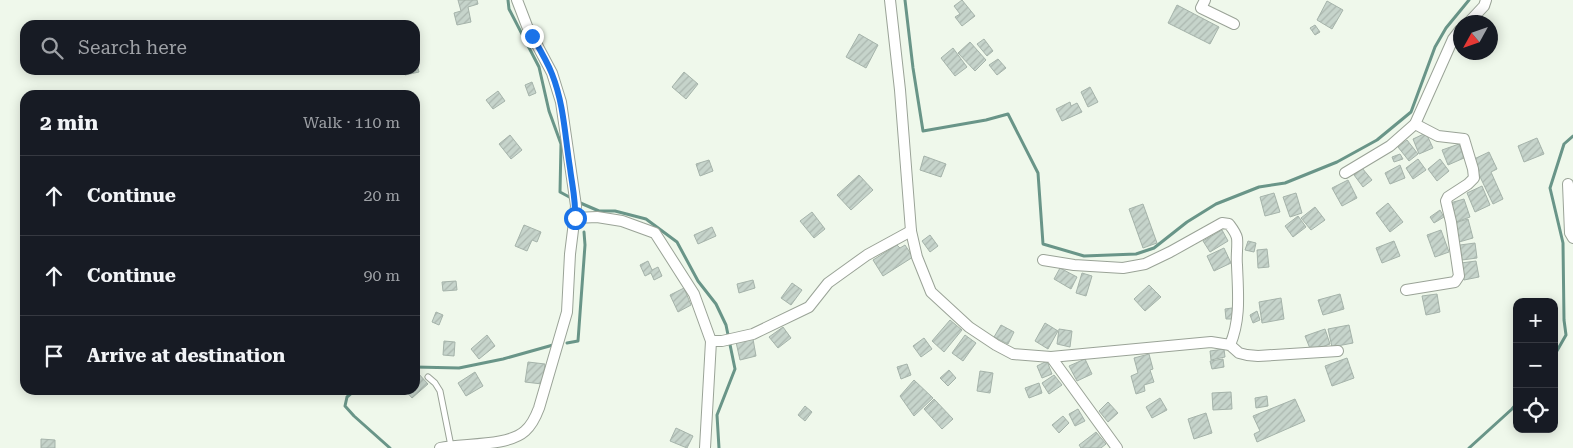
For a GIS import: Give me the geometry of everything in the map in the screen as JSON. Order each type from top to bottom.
[{"type":"street","points":[[440,448],[511,439],[524,432],[533,421],[539,408],[567,312],[570,254],[576,206],[561,102],[552,73],[527,26],[517,0]]},
{"type":"street","points":[[890,0],[900,90],[911,231],[917,257],[931,292],[969,327],[1013,354],[1051,357],[1211,342],[1230,345],[1239,353],[1258,356],[1338,350]]},
{"type":"street","points":[[1205,0],[1201,8],[1234,24]]},
{"type":"street","points":[[1475,15],[1484,6],[1486,0]]},
{"type":"street","points":[[1344,172],[1390,146],[1416,124],[1453,39]]},
{"type":"street","points":[[1406,290],[1455,282],[1459,276],[1446,201],[1448,197],[1474,178],[1464,139],[1438,136],[1416,124]]},
{"type":"street","points":[[1568,184],[1570,233],[1573,238]]},
{"type":"street","points":[[575,218],[596,217],[622,220],[655,233],[694,294],[717,341],[706,448]]},
{"type":"street","points":[[1043,260],[1074,265],[1123,268],[1145,264],[1222,223],[1229,224],[1236,237],[1239,291],[1236,332],[1230,345]]},
{"type":"street","points":[[717,341],[753,334],[809,307],[828,283],[867,255],[911,231]]},
{"type":"street","points":[[1051,357],[1117,448]]},
{"type":"lane","points":[[428,377],[440,391],[451,446]]},
{"type":"building","points":[[458,0],[477,0],[478,4],[468,7],[471,22],[457,25],[454,13],[461,11]]},
{"type":"building","points":[[962,0],[975,16],[962,26],[955,17],[960,14],[954,6]]},
{"type":"building","points":[[1327,1],[1343,10],[1332,29],[1317,20]]},
{"type":"building","points":[[1177,5],[1219,27],[1210,44],[1168,23]]},
{"type":"building","points":[[1315,25],[1320,32],[1315,35],[1310,28]]},
{"type":"building","points":[[859,34],[878,45],[866,68],[846,57]]},
{"type":"building","points":[[984,39],[993,51],[987,56],[977,44]]},
{"type":"building","points":[[970,42],[986,60],[975,71],[958,53]]},
{"type":"building","points":[[953,48],[967,67],[955,76],[941,58]]},
{"type":"building","points":[[998,59],[1006,68],[997,75],[989,65]]},
{"type":"building","points":[[684,72],[698,84],[686,99],[672,87]]},
{"type":"building","points":[[532,82],[536,93],[529,96],[525,85]]},
{"type":"building","points":[[1090,87],[1098,102],[1088,107],[1081,92]]},
{"type":"building","points":[[498,91],[505,101],[493,109],[486,100]]},
{"type":"building","points":[[1070,102],[1071,106],[1077,103],[1082,112],[1062,121],[1056,109]]},
{"type":"building","points":[[1426,133],[1433,148],[1419,154],[1413,139]]},
{"type":"building","points":[[510,135],[522,150],[511,159],[499,144]]},
{"type":"building","points":[[1537,138],[1544,154],[1524,162],[1518,146]]},
{"type":"building","points":[[1407,140],[1418,154],[1409,161],[1398,147]]},
{"type":"building","points":[[1459,144],[1464,158],[1448,165],[1442,150]]},
{"type":"building","points":[[1489,152],[1497,169],[1491,172],[1503,199],[1493,204],[1472,160]]},
{"type":"building","points":[[1400,154],[1403,159],[1394,162],[1392,157]]},
{"type":"building","points":[[924,156],[946,164],[941,177],[920,170]]},
{"type":"building","points":[[1418,159],[1426,170],[1413,179],[1406,168]]},
{"type":"building","points":[[1440,159],[1449,171],[1437,181],[1428,169]]},
{"type":"building","points":[[709,160],[713,171],[700,176],[696,164]]},
{"type":"building","points":[[1400,165],[1405,178],[1390,184],[1385,173]]},
{"type":"building","points":[[1362,168],[1372,180],[1363,187],[1354,175]]},
{"type":"building","points":[[859,175],[873,190],[851,210],[837,195]]},
{"type":"building","points":[[1348,180],[1357,198],[1342,206],[1332,188]]},
{"type":"building","points":[[1482,186],[1490,205],[1475,212],[1467,193]]},
{"type":"building","points":[[1274,193],[1280,212],[1265,216],[1260,197]]},
{"type":"building","points":[[1296,193],[1302,213],[1290,217],[1283,197]]},
{"type":"building","points":[[1464,199],[1470,217],[1456,222],[1450,203]]},
{"type":"building","points":[[1388,203],[1403,222],[1390,232],[1376,213]]},
{"type":"building","points":[[1143,204],[1157,243],[1143,248],[1129,209]]},
{"type":"building","points":[[1315,207],[1325,220],[1311,230],[1301,218]]},
{"type":"building","points":[[1440,210],[1444,217],[1434,223],[1430,217]]},
{"type":"building","points":[[812,212],[825,229],[814,238],[800,221]]},
{"type":"building","points":[[1298,216],[1306,227],[1293,237],[1285,226]]},
{"type":"building","points":[[1468,219],[1473,238],[1459,242],[1454,223]]},
{"type":"building","points":[[524,225],[541,232],[537,242],[532,240],[527,251],[515,246]]},
{"type":"building","points":[[712,227],[716,236],[698,244],[694,235]]},
{"type":"building","points":[[1222,230],[1228,241],[1210,252],[1203,241]]},
{"type":"building","points":[[1441,230],[1449,252],[1435,257],[1427,235]]},
{"type":"building","points":[[930,235],[938,246],[930,252],[922,241]]},
{"type":"building","points":[[1248,241],[1256,243],[1254,252],[1245,250]]},
{"type":"building","points":[[1394,241],[1400,256],[1382,263],[1376,248]]},
{"type":"building","points":[[1475,243],[1477,258],[1462,260],[1460,245]]},
{"type":"building","points":[[897,245],[900,248],[905,245],[913,257],[883,276],[873,260]]},
{"type":"building","points":[[1224,248],[1231,263],[1214,271],[1207,256]]},
{"type":"building","points":[[1267,249],[1269,267],[1258,268],[1257,250]]},
{"type":"building","points":[[648,261],[652,270],[658,267],[662,276],[654,280],[651,273],[645,276],[640,265]]},
{"type":"building","points":[[1476,261],[1479,277],[1464,280],[1461,263]]},
{"type":"building","points":[[1060,268],[1077,277],[1071,289],[1054,279]]},
{"type":"building","points":[[1082,273],[1092,276],[1086,296],[1076,293]]},
{"type":"building","points":[[753,280],[755,288],[739,293],[737,284]]},
{"type":"building","points":[[456,281],[457,290],[443,291],[442,282]]},
{"type":"building","points":[[792,283],[802,290],[791,305],[781,298]]},
{"type":"building","points":[[1149,285],[1161,297],[1145,311],[1134,299]]},
{"type":"building","points":[[684,288],[691,305],[678,312],[670,295]]},
{"type":"building","points":[[1340,294],[1344,309],[1323,315],[1318,300]]},
{"type":"building","points":[[1437,294],[1440,312],[1426,315],[1422,296]]},
{"type":"building","points":[[1281,298],[1284,319],[1262,323],[1259,302]]},
{"type":"building","points":[[1232,308],[1233,319],[1226,319],[1225,309]]},
{"type":"building","points":[[1257,311],[1260,320],[1253,323],[1250,315]]},
{"type":"building","points":[[436,312],[443,315],[439,325],[432,322]]},
{"type":"building","points":[[950,320],[962,330],[944,352],[932,341]]},
{"type":"building","points":[[1045,323],[1058,331],[1048,349],[1035,341]]},
{"type":"building","points":[[1001,325],[1014,332],[1008,344],[994,337]]},
{"type":"building","points":[[1349,325],[1353,343],[1332,347],[1328,329]]},
{"type":"building","points":[[783,327],[791,338],[778,348],[769,337]]},
{"type":"building","points":[[1059,329],[1072,331],[1070,347],[1057,344]]},
{"type":"building","points":[[1325,329],[1330,344],[1311,351],[1305,336]]},
{"type":"building","points":[[487,335],[495,346],[479,359],[471,349]]},
{"type":"building","points":[[965,335],[976,343],[963,361],[952,353]]},
{"type":"building","points":[[924,338],[932,349],[921,357],[913,346]]},
{"type":"building","points":[[753,339],[756,356],[740,360],[736,342]]},
{"type":"building","points":[[444,341],[455,342],[454,356],[443,355]]},
{"type":"building","points":[[1224,349],[1225,357],[1211,360],[1210,351]]},
{"type":"building","points":[[1149,354],[1153,369],[1150,370],[1154,382],[1144,385],[1145,391],[1136,394],[1131,376],[1138,373],[1134,358]]},
{"type":"building","points":[[1347,358],[1354,378],[1332,386],[1325,366]]},
{"type":"building","points":[[1085,359],[1092,374],[1077,381],[1069,366]]},
{"type":"building","points":[[1223,359],[1224,367],[1212,369],[1210,361]]},
{"type":"building","points":[[1047,361],[1052,374],[1042,378],[1037,366]]},
{"type":"building","points":[[528,362],[545,364],[542,384],[525,382]]},
{"type":"building","points":[[907,364],[911,375],[901,379],[897,367]]},
{"type":"building","points":[[949,370],[956,378],[948,386],[940,378]]},
{"type":"building","points":[[980,371],[993,373],[990,393],[977,391]]},
{"type":"building","points":[[475,372],[483,386],[466,396],[458,383]]},
{"type":"building","points":[[420,375],[428,384],[420,391]]},
{"type":"building","points":[[1054,375],[1062,385],[1049,394],[1042,383]]},
{"type":"building","points":[[914,380],[933,398],[914,416],[900,396]]},
{"type":"building","points":[[1039,383],[1042,393],[1029,398],[1025,388]]},
{"type":"building","points":[[1231,392],[1232,409],[1213,410],[1212,393]]},
{"type":"building","points":[[1267,396],[1268,406],[1256,408],[1255,398]]},
{"type":"building","points":[[1160,398],[1167,410],[1152,418],[1146,407]]},
{"type":"building","points":[[934,399],[953,419],[942,429],[924,409]]},
{"type":"building","points":[[1295,399],[1305,421],[1257,442],[1254,434],[1260,431],[1253,416]]},
{"type":"building","points":[[1108,402],[1118,413],[1108,422],[1099,411]]},
{"type":"building","points":[[805,406],[812,412],[805,421],[798,415]]},
{"type":"building","points":[[1078,409],[1085,421],[1075,426],[1069,414]]},
{"type":"building","points":[[1206,413],[1212,433],[1194,439],[1188,419]]},
{"type":"building","points":[[1063,416],[1069,423],[1059,433],[1052,425]]},
{"type":"building","points":[[676,428],[693,436],[687,448],[670,441]]},
{"type":"building","points":[[1096,432],[1106,444],[1101,448],[1081,448],[1079,445]]},
{"type":"building","points":[[41,439],[55,440],[55,448],[41,448]]},
{"type":"waterway","points":[[508,0],[509,9],[539,67],[549,111],[561,144],[560,192],[573,199]]},
{"type":"waterway","points":[[905,0],[923,131],[986,120],[1008,114],[1038,173],[1043,244],[1084,256],[1136,254],[1154,248],[1187,222],[1216,204],[1259,187],[1285,183],[1337,162],[1377,140],[1411,112],[1435,47],[1446,28],[1469,0]]},
{"type":"waterway","points":[[1558,349],[1566,335],[1564,320],[1563,243],[1550,188],[1564,144],[1573,136]]},
{"type":"waterway","points":[[578,202],[599,211],[615,211],[646,219],[677,242],[698,281],[716,304],[726,325],[735,369],[717,415],[719,448]]},
{"type":"waterway","points":[[567,343],[578,341],[585,245],[584,232]]},
{"type":"waterway","points":[[420,367],[459,368],[503,359],[553,345]]},
{"type":"waterway","points":[[349,395],[345,406],[390,448]]},
{"type":"waterway","points":[[1469,448],[1513,408]]},
{"type":"route","points":[[532,36],[552,73],[561,102],[574,187],[575,218]]}]
